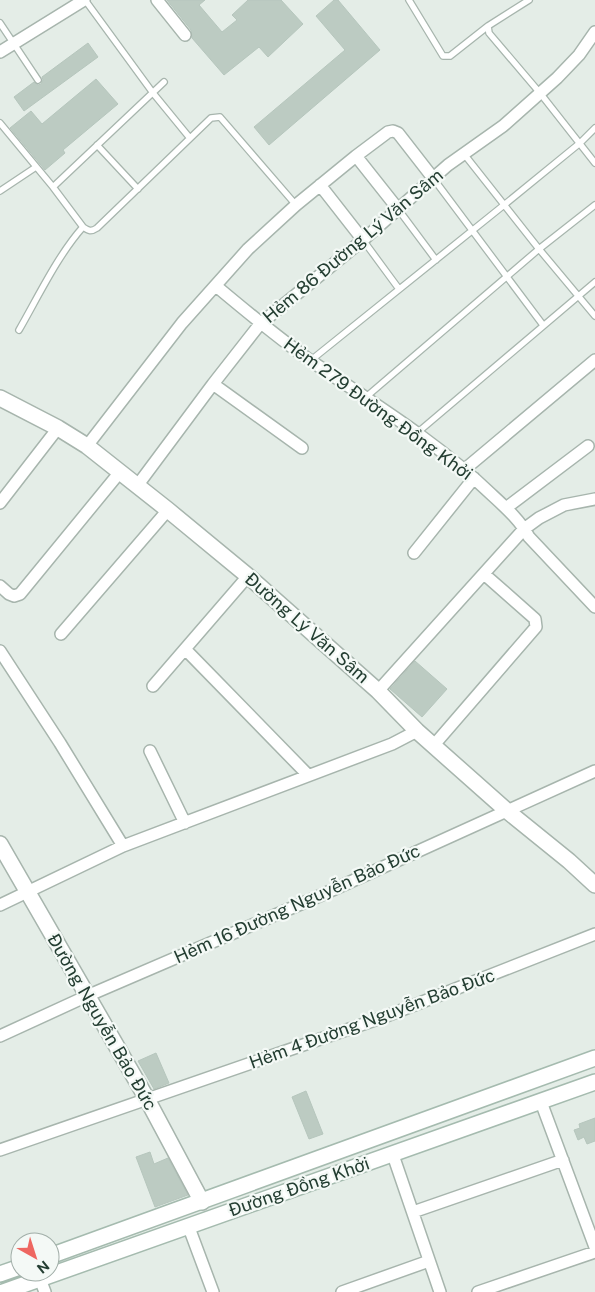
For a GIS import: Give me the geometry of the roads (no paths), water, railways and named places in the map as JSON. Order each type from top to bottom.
[{"type":"main road","name":"Đường Lý Văn Sâm","points":[[0,398],[58,428],[87,446],[168,510],[248,576],[378,691],[417,731],[506,810],[569,861],[595,885]]},
{"type":"main road","name":"Đường Nguyễn Bảo Đức","points":[[0,844],[147,1099],[210,1218]]},
{"type":"main road","name":"Đường Đồng Khởi","points":[[60,1252],[595,1058]]},
{"type":"main road","name":"Đường Đồng Khởi","points":[[3,1292],[42,1285],[188,1225],[393,1155],[595,1082]]},
{"type":"street","points":[[0,52],[84,0]]},
{"type":"street","points":[[157,0],[185,35]]},
{"type":"street","name":"Hẻm 86 Đường Lý Văn Sâm","points":[[137,486],[260,324],[363,240],[433,178],[503,126],[579,55],[595,32]]},
{"type":"street","points":[[87,446],[182,323],[248,249],[296,205],[356,156],[388,132],[393,131],[398,133],[433,178]]},
{"type":"street","points":[[356,156],[398,209]]},
{"type":"street","points":[[320,185],[363,240]]},
{"type":"street","name":"Hẻm 279 Đường Đồng Khởi","points":[[216,286],[260,324],[310,361],[417,433],[465,469],[506,508],[529,537],[592,600]]},
{"type":"street","points":[[465,469],[595,360]]},
{"type":"street","points":[[213,384],[302,448]]},
{"type":"street","points":[[0,503],[58,428]]},
{"type":"street","points":[[506,508],[588,446]]},
{"type":"street","points":[[0,586],[14,596],[20,594],[120,472]]},
{"type":"street","points":[[414,553],[474,478]]},
{"type":"street","points":[[378,691],[524,529],[539,518],[564,505],[595,499]]},
{"type":"street","points":[[61,634],[168,510]]},
{"type":"street","points":[[434,745],[536,627],[535,619],[484,574]]},
{"type":"street","points":[[153,686],[248,576]]},
{"type":"street","points":[[185,649],[308,775]]},
{"type":"street","points":[[0,651],[60,743],[122,846]]},
{"type":"street","points":[[0,905],[122,846],[392,744],[417,731]]},
{"type":"street","points":[[150,752],[185,823]]},
{"type":"street","name":"Hẻm 16 Đường Nguyễn Bảo Đức","points":[[0,1036],[87,996],[317,897],[595,771]]},
{"type":"street","name":"Hẻm 4 Đường Nguyễn Bảo Đức","points":[[0,1150],[384,1017],[595,934]]},
{"type":"street","points":[[541,1102],[595,1247]]},
{"type":"street","points":[[393,1155],[440,1292]]},
{"type":"street","points":[[413,1212],[563,1160]]},
{"type":"street","points":[[188,1225],[213,1292]]},
{"type":"street","points":[[478,1292],[595,1252]]},
{"type":"street","points":[[342,1292],[429,1261]]},
{"type":"lane","points":[[84,0],[189,138]]},
{"type":"lane","points":[[409,0],[442,56],[450,56],[488,26],[529,0]]},
{"type":"lane","points":[[0,23],[38,80]]},
{"type":"lane","points":[[488,26],[488,33],[540,93],[595,162]]},
{"type":"lane","points":[[53,187],[164,82]]},
{"type":"lane","points":[[0,123],[53,187],[83,227],[89,231],[97,228],[211,118],[220,117],[296,205]]},
{"type":"lane","points":[[310,361],[580,143],[595,128]]},
{"type":"lane","points":[[97,145],[138,188]]},
{"type":"lane","points":[[464,154],[595,316]]},
{"type":"lane","points":[[0,192],[36,167]]},
{"type":"lane","points":[[433,178],[543,325]]},
{"type":"lane","points":[[366,398],[539,249],[595,205]]},
{"type":"lane","points":[[398,209],[436,260]]},
{"type":"lane","points":[[20,330],[49,278],[83,227]]},
{"type":"lane","points":[[363,240],[399,289]]},
{"type":"lane","points":[[417,433],[595,282]]}]
